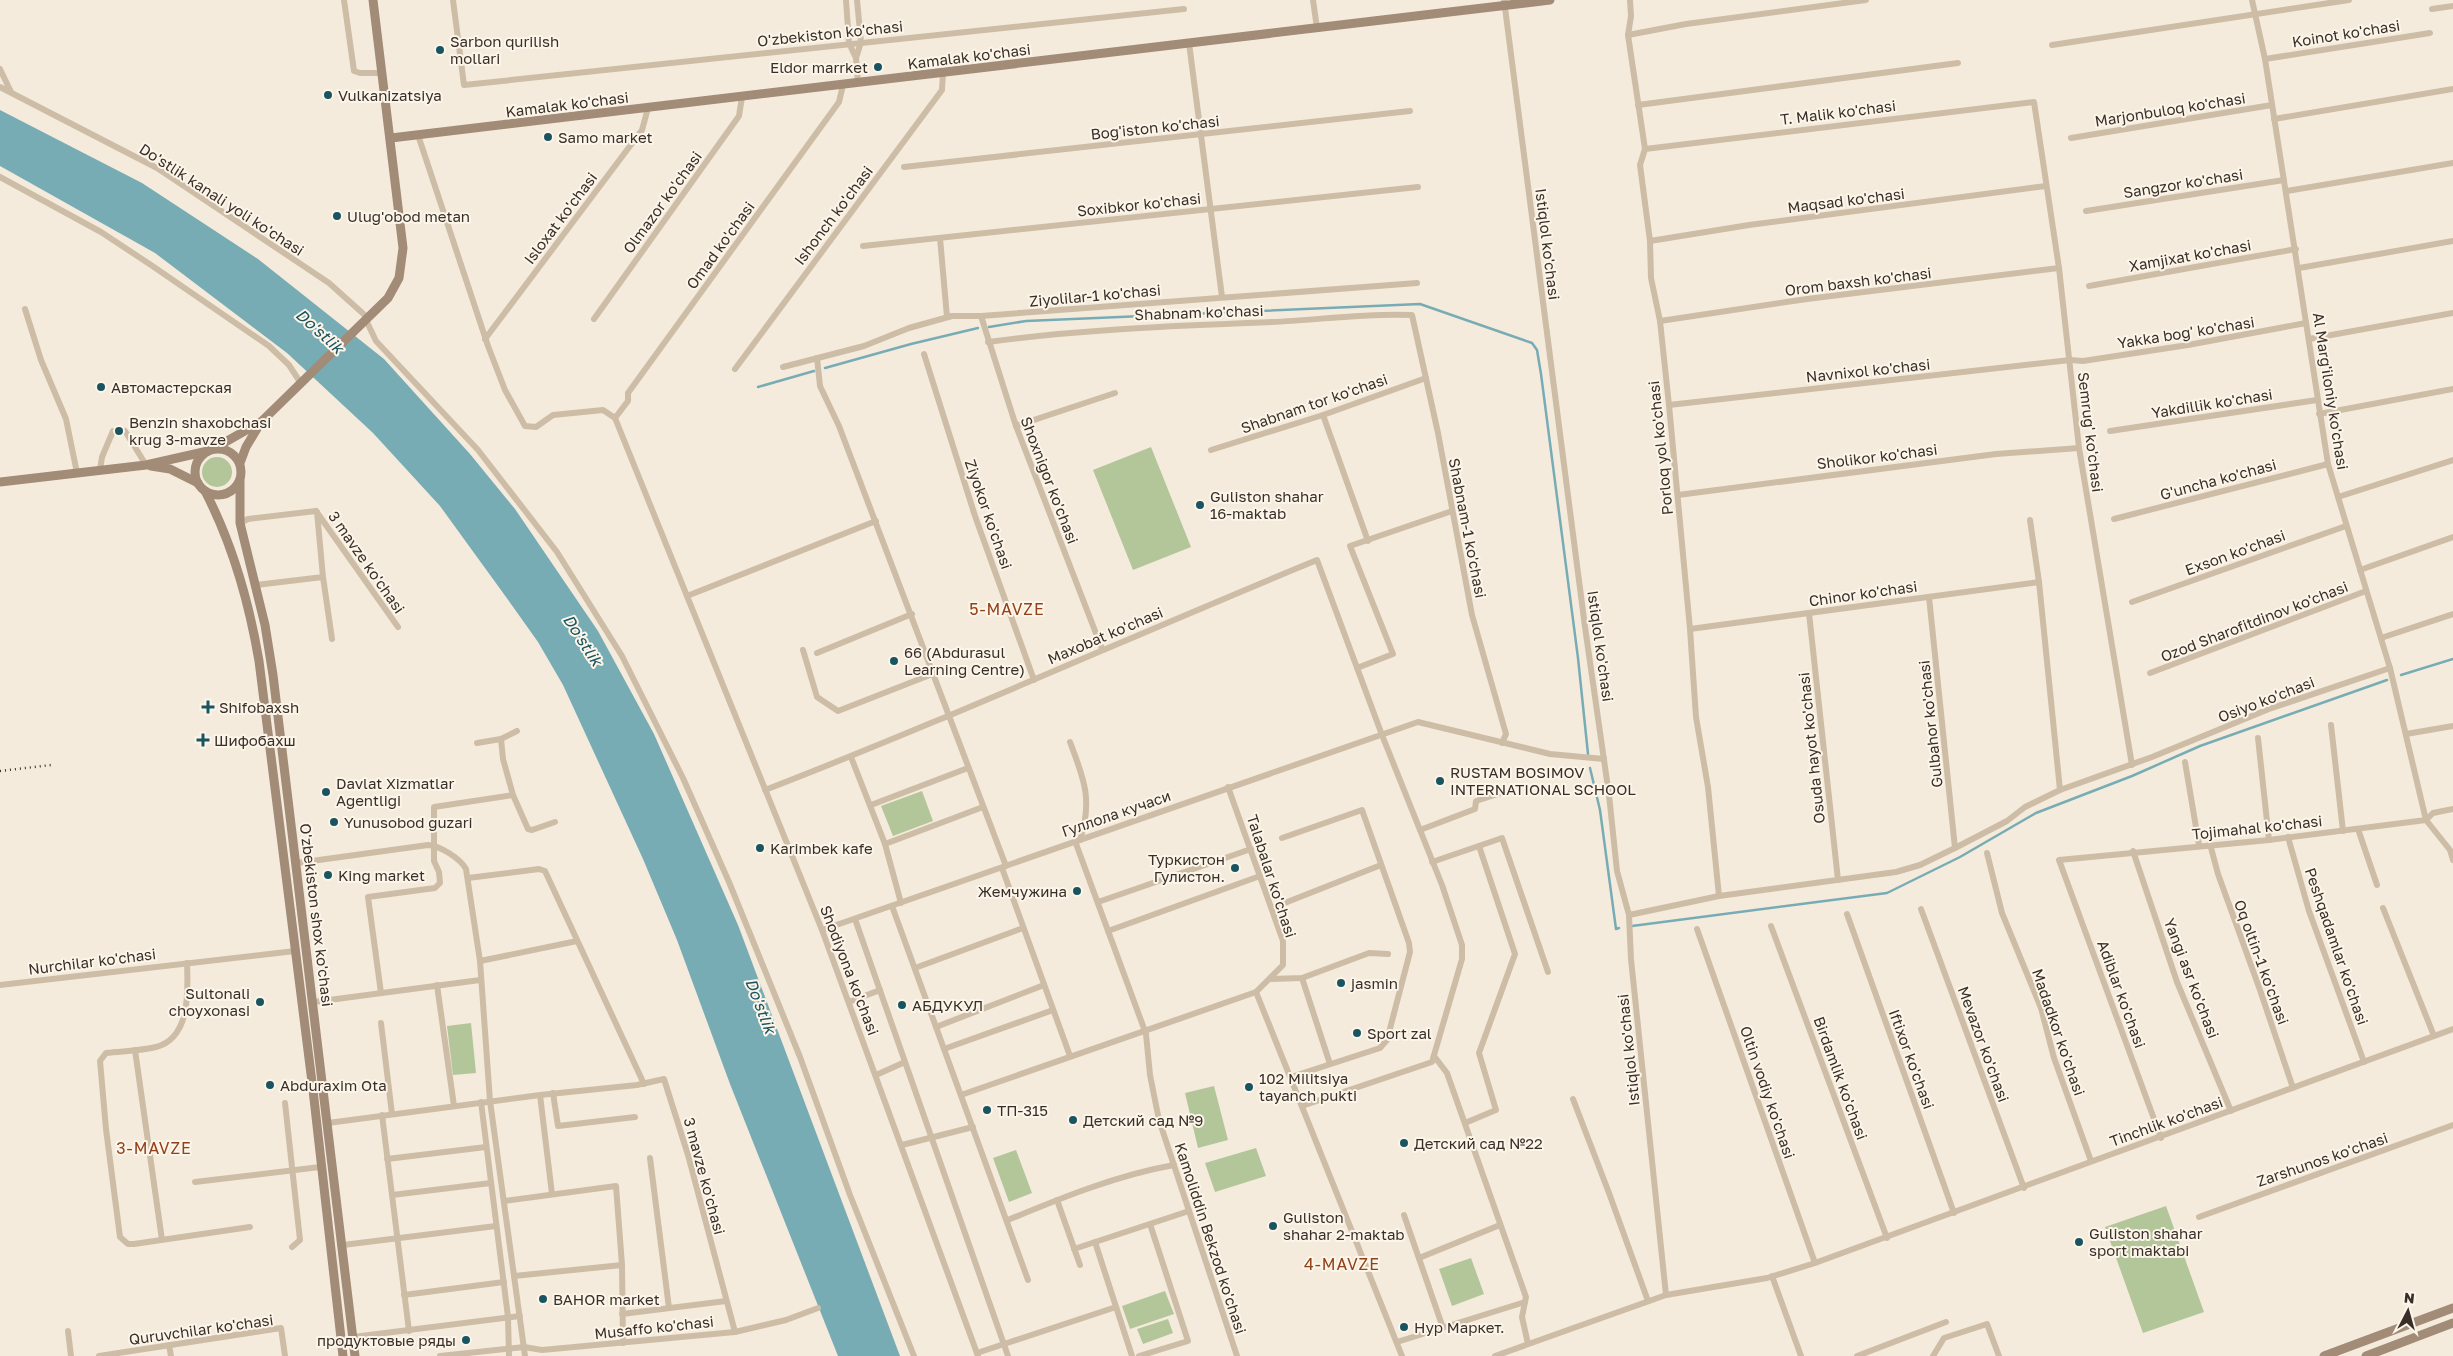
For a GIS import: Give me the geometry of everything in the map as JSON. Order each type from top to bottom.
[{"type":"main road","points":[[146,464],[170,469],[198,483],[205,491],[221,495],[229,492],[240,480],[240,463],[246,447],[261,422],[392,293],[402,265],[403,248],[373,0]]},
{"type":"main road","name":"Kamalak ko'chasi","points":[[391,138],[1189,44],[1504,3],[1550,0]]},
{"type":"main road","points":[[198,483],[195,468],[202,455],[261,422]]},
{"type":"main road","points":[[0,482],[146,464],[210,450],[228,451],[240,463]]},
{"type":"main road","name":"O'zbekiston shox ko'chasi","points":[[240,480],[240,523],[265,625],[273,676],[314,1002],[355,1356]]},
{"type":"main road","name":"O'zbekiston shox ko'chasi","points":[[205,491],[223,524],[251,619],[295,951],[343,1356]]},
{"type":"main road","points":[[2324,1356],[2453,1308]]},
{"type":"main road","points":[[2366,1356],[2453,1323]]},
{"type":"street","points":[[344,0],[354,71],[360,73],[383,73]]},
{"type":"street","name":"O'zbekiston ko'chasi","points":[[453,0],[464,85],[1184,9]]},
{"type":"street","points":[[846,0],[850,43],[856,58],[858,83]]},
{"type":"street","points":[[856,58],[861,42],[857,0]]},
{"type":"street","points":[[1313,0],[1317,28]]},
{"type":"street","name":"Porloq yol ko'chasi","points":[[1630,0],[1631,16],[1628,36],[1645,148],[1640,165],[1650,241],[1651,278],[1660,321],[1678,495],[1696,717],[1708,787],[1719,896]]},
{"type":"street","points":[[1628,36],[1686,24],[1866,0]]},
{"type":"street","name":"Al Marg'iloniy ko'chasi","points":[[2252,0],[2265,59],[2287,191],[2328,464],[2390,668],[2426,820],[2450,850],[2453,860]]},
{"type":"street","points":[[2052,44],[2348,0]]},
{"type":"street","name":"Istiqlol ko'chasi","points":[[1504,3],[1604,759],[1617,871],[1629,915],[1631,960],[1666,1295]]},
{"type":"street","points":[[2432,8],[2453,6]]},
{"type":"street","name":"Koinot ko'chasi","points":[[2265,59],[2430,33]]},
{"type":"street","points":[[1189,44],[1222,297]]},
{"type":"street","points":[[1638,105],[1958,63]]},
{"type":"street","points":[[0,69],[12,93]]},
{"type":"street","name":"Ishonch ko'chasi","points":[[735,369],[942,90],[943,73]]},
{"type":"street","name":"Omad ko'chasi","points":[[615,418],[628,401],[628,393],[839,102],[843,85]]},
{"type":"street","name":"Do'stlik kanali yoli ko'chasi","points":[[0,87],[157,168],[329,283],[364,322]]},
{"type":"street","points":[[2274,119],[2453,90]]},
{"type":"street","name":"Olmazor ko'chasi","points":[[594,319],[739,116],[742,97]]},
{"type":"street","name":"T. Malik ko'chasi","points":[[1645,148],[2034,102]]},
{"type":"street","name":"Semrug' ko'chasi","points":[[2034,102],[2059,268],[2079,448],[2132,765]]},
{"type":"street","name":"Marjonbuloq ko'chasi","points":[[2071,138],[2272,105]]},
{"type":"street","name":"Isloxat ko'chasi","points":[[485,340],[642,130],[648,108]]},
{"type":"street","name":"Bog'iston ko'chasi","points":[[904,167],[1410,111]]},
{"type":"street","points":[[418,135],[485,340],[505,390],[525,426],[536,428],[553,415],[603,410],[615,418]]},
{"type":"street","points":[[2287,191],[2453,164]]},
{"type":"street","points":[[0,177],[101,232],[151,265],[269,346],[289,365],[302,381]]},
{"type":"street","name":"Sangzor ko'chasi","points":[[2086,211],[2284,180]]},
{"type":"street","name":"Maqsad ko'chasi","points":[[1650,241],[1749,225],[2046,186]]},
{"type":"street","name":"Soxibkor ko'chasi","points":[[863,246],[1418,187]]},
{"type":"street","points":[[940,238],[947,317]]},
{"type":"street","points":[[2299,268],[2453,241]]},
{"type":"street","name":"Xamjixat ko'chasi","points":[[2089,286],[2296,248]]},
{"type":"street","name":"Orom baxsh ko'chasi","points":[[1660,321],[1807,299],[2059,268]]},
{"type":"street","name":"Ziyolilar-1 ko'chasi","points":[[783,367],[864,346],[909,328],[947,317],[1417,283]]},
{"type":"street","points":[[25,309],[42,360],[66,419],[77,473]]},
{"type":"street","points":[[2309,339],[2453,313]]},
{"type":"street","name":"Shabnam ko'chasi","points":[[988,342],[1049,333],[1120,328],[1293,321],[1383,314],[1412,315]]},
{"type":"street","name":"Shabnam-1 ko'chasi","points":[[1412,315],[1472,614],[1506,734],[1502,744]]},
{"type":"street","name":"Shoxnigor ko'chasi","points":[[981,316],[1016,426],[1102,649]]},
{"type":"street","points":[[364,322],[376,341],[478,450],[557,552],[622,656],[683,778],[729,882],[800,1057],[850,1195],[914,1356]]},
{"type":"street","name":"Yakka bog' ko'chasi","points":[[2070,360],[2083,361],[2188,345],[2306,323]]},
{"type":"street","name":"Ziyokor ko'chasi","points":[[924,354],[975,516],[1034,680]]},
{"type":"street","points":[[817,358],[820,386],[840,426],[951,716],[1004,867],[1023,928],[1070,1056]]},
{"type":"street","name":"Navnixol ko'chasi","points":[[1669,405],[2070,360]]},
{"type":"street","name":"Shabnam tor ko'chasi","points":[[1211,450],[1426,378]]},
{"type":"street","points":[[2319,414],[2453,389]]},
{"type":"street","points":[[1016,426],[1115,393]]},
{"type":"street","name":"Yakdillik ko'chasi","points":[[2110,431],[2317,400]]},
{"type":"street","points":[[1323,414],[1368,541]]},
{"type":"street","name":"Shodiyona ko'chasi","points":[[615,418],[822,930],[978,1354]]},
{"type":"street","points":[[100,470],[102,456],[113,431]]},
{"type":"street","points":[[125,431],[146,464]]},
{"type":"street","name":"Sholikor ko'chasi","points":[[1678,495],[1987,455],[2079,448]]},
{"type":"street","points":[[2338,497],[2453,460]]},
{"type":"street","name":"G'uncha ko'chasi","points":[[2114,519],[2328,464]]},
{"type":"street","name":"3 mavze ko'chasi","points":[[240,523],[248,519],[316,511]]},
{"type":"street","name":"3 mavze ko'chasi","points":[[316,511],[332,639]]},
{"type":"street","name":"3 mavze ko'chasi","points":[[316,511],[398,627]]},
{"type":"street","points":[[1302,1106],[1432,1062],[1462,959],[1462,945],[1357,668],[1393,654],[1350,546],[1452,511]]},
{"type":"street","points":[[687,596],[876,520]]},
{"type":"street","points":[[2030,520],[2039,582],[2060,790]]},
{"type":"street","name":"Exson ko'chasi","points":[[2132,602],[2346,526]]},
{"type":"street","name":"Ozod Sharofitdinov ko'chasi","points":[[2360,570],[2453,537]]},
{"type":"street","name":"Maxobat ko'chasi","points":[[765,790],[951,716],[1102,649],[1317,560],[1357,668]]},
{"type":"street","points":[[256,585],[323,577]]},
{"type":"street","name":"Chinor ko'chasi","points":[[1690,628],[2039,582]]},
{"type":"street","name":"Ozod Sharofitdinov ko'chasi","points":[[2150,673],[2366,591]]},
{"type":"street","name":"Gulbahor ko'chasi","points":[[1929,597],[1955,848]]},
{"type":"street","name":"Osuda hayot ko'chasi","points":[[1809,613],[1838,880]]},
{"type":"street","points":[[817,653],[912,614]]},
{"type":"street","points":[[2381,638],[2453,614]]},
{"type":"street","points":[[803,650],[817,697],[838,711],[934,673]]},
{"type":"street","name":"Osiyo ko'chasi","points":[[1629,915],[1719,896],[1896,872],[1920,865],[2007,821],[2025,807],[2060,790],[2132,765],[2269,709],[2390,668]]},
{"type":"street","name":"Гуллола кучаси","points":[[822,930],[1418,722],[1502,744]]},
{"type":"street","points":[[2331,725],[2343,830]]},
{"type":"street","points":[[2406,734],[2453,726]]},
{"type":"street","points":[[477,743],[501,740],[517,731]]},
{"type":"street","points":[[2258,738],[2268,840]]},
{"type":"street","points":[[501,740],[503,759],[513,795],[528,829],[532,830],[555,822]]},
{"type":"street","points":[[1070,742],[1085,783],[1088,798],[1086,821],[1078,840]]},
{"type":"street","points":[[1502,744],[1550,754],[1604,759]]},
{"type":"street","points":[[850,756],[871,805],[901,903]]},
{"type":"street","points":[[2185,762],[2199,845]]},
{"type":"street","points":[[871,805],[968,768]]},
{"type":"street","name":"Talabalar ko'chasi","points":[[1228,787],[1282,941],[1283,965],[1256,992]]},
{"type":"street","points":[[1420,830],[1475,809],[1476,801],[1501,793]]},
{"type":"street","points":[[381,993],[368,897],[435,888],[440,883],[439,872],[434,861],[433,811],[436,806],[513,795]]},
{"type":"street","points":[[884,844],[982,807]]},
{"type":"street","name":"Tojimahal ko'chasi","points":[[2059,860],[2133,851],[2288,838],[2358,829],[2426,820],[2433,813],[2453,809]]},
{"type":"street","points":[[1282,838],[1362,810],[1409,943],[1410,952],[1387,1040],[1380,1048],[1290,1077]]},
{"type":"street","points":[[2358,829],[2377,885]]},
{"type":"street","points":[[1432,862],[1502,838],[1548,972]]},
{"type":"street","name":"Peshqadamlar ko'chasi","points":[[2288,838],[2309,911],[2364,1062]]},
{"type":"street","name":"Kamoliddin Bekzod ko'chasi","points":[[1078,840],[1108,931],[1144,1030],[1159,1120],[1237,1356]]},
{"type":"street","name":"Oq oltin-1 ko'chasi","points":[[2210,844],[2218,874],[2293,1088]]},
{"type":"street","points":[[297,863],[424,845],[434,846],[462,863],[468,878],[480,961],[490,1101],[525,1356]]},
{"type":"street","points":[[1465,1123],[1496,1110],[1479,1053],[1515,954],[1479,846]]},
{"type":"street","points":[[1098,902],[1251,849]]},
{"type":"street","name":"Yangi asr ko'chasi","points":[[2133,851],[2177,982],[2231,1111]]},
{"type":"street","name":"Madadkor ko'chasi","points":[[1987,853],[2002,913],[2041,1008],[2054,1058],[2091,1162]]},
{"type":"street","name":"Adiblar ko'chasi","points":[[2059,860],[2161,1138]]},
{"type":"street","points":[[1272,908],[1381,865]]},
{"type":"street","points":[[468,878],[544,870],[644,1084]]},
{"type":"street","points":[[1108,931],[1260,876]]},
{"type":"street","points":[[892,906],[1008,1220],[1028,1280]]},
{"type":"street","points":[[2383,908],[2434,1036]]},
{"type":"street","name":"Mevazor ko'chasi","points":[[1921,909],[2024,1188]]},
{"type":"street","name":"Iftixor ko'chasi","points":[[1847,914],[1954,1213]]},
{"type":"street","points":[[855,919],[1008,1356]]},
{"type":"street","name":"Birdamlik ko'chasi","points":[[1771,926],[1887,1238]]},
{"type":"street","points":[[914,968],[1023,928]]},
{"type":"street","name":"Oltin vodiy ko'chasi","points":[[1697,929],[1815,1263]]},
{"type":"street","points":[[480,961],[577,941]]},
{"type":"street","name":"Nurchilar ko'chasi","points":[[0,985],[295,951]]},
{"type":"street","points":[[1271,979],[1302,978],[1369,953],[1388,954]]},
{"type":"street","points":[[187,963],[187,1006],[178,1029],[158,1047],[102,1056],[100,1067],[120,1237],[128,1244],[250,1228]]},
{"type":"street","points":[[1302,978],[1330,1064]]},
{"type":"street","points":[[314,1002],[480,980]]},
{"type":"street","points":[[437,985],[454,1106]]},
{"type":"street","points":[[936,1027],[1044,985]]},
{"type":"street","points":[[849,1002],[880,990]]},
{"type":"street","points":[[961,1094],[1256,992],[1402,1356]]},
{"type":"street","points":[[944,1049],[1053,1010]]},
{"type":"street","points":[[381,1023],[392,1114]]},
{"type":"street","name":"Tinchlik ko'chasi","points":[[1666,1295],[1772,1276],[1815,1263],[2161,1138],[2453,1029]]},
{"type":"street","points":[[135,1050],[162,1240]]},
{"type":"street","points":[[1434,1056],[1447,1073],[1526,1297],[1522,1317],[1528,1344]]},
{"type":"street","points":[[876,1075],[905,1062]]},
{"type":"street","name":"3 mavze ko'chasi","points":[[328,1123],[553,1093],[644,1084],[664,1079],[688,1155],[735,1332]]},
{"type":"street","points":[[553,1093],[558,1126],[635,1117]]},
{"type":"street","points":[[540,1095],[552,1194]]},
{"type":"street","points":[[1573,1099],[1648,1301]]},
{"type":"street","points":[[481,1102],[508,1317],[509,1356]]},
{"type":"street","points":[[285,1103],[300,1240],[292,1247]]},
{"type":"street","points":[[382,1116],[409,1331]]},
{"type":"street","name":"Zarshunos ko'chasi","points":[[2199,1217],[2453,1125]]},
{"type":"street","points":[[902,1145],[973,1127]]},
{"type":"street","points":[[387,1159],[486,1147]]},
{"type":"street","points":[[650,1158],[669,1308]]},
{"type":"street","points":[[1008,1220],[1057,1200],[1151,1169],[1174,1165]]},
{"type":"street","points":[[195,1182],[320,1167]]},
{"type":"street","points":[[392,1194],[491,1183]]},
{"type":"street","points":[[504,1202],[616,1186],[622,1264],[623,1343]]},
{"type":"street","points":[[1057,1200],[1080,1265]]},
{"type":"street","points":[[1074,1249],[1189,1211]]},
{"type":"street","points":[[1404,1215],[1443,1328]]},
{"type":"street","points":[[1140,1356],[1188,1340],[1150,1224]]},
{"type":"street","points":[[1419,1258],[1500,1225]]},
{"type":"street","points":[[343,1245],[496,1226]]},
{"type":"street","points":[[1095,1242],[1132,1356]]},
{"type":"street","points":[[514,1276],[622,1264]]},
{"type":"street","points":[[1772,1276],[1801,1356]]},
{"type":"street","points":[[404,1295],[504,1282]]},
{"type":"street","points":[[1495,1356],[1666,1295]]},
{"type":"street","points":[[622,1314],[726,1301]]},
{"type":"street","points":[[1397,1342],[1525,1302]]},
{"type":"street","points":[[978,1354],[1116,1307]]},
{"type":"street","name":"Musaffo ko'chasi","points":[[440,1356],[508,1348],[524,1347],[542,1350],[735,1332],[786,1320],[818,1308]]},
{"type":"street","points":[[353,1337],[520,1316]]},
{"type":"street","points":[[1857,1356],[1946,1322]]},
{"type":"street","points":[[1933,1356],[1944,1338],[1988,1324],[1999,1356]]},
{"type":"street","name":"Quruvchilar ko'chasi","points":[[99,1356],[281,1328],[285,1356]]},
{"type":"street","points":[[68,1331],[71,1356]]},
{"type":"street","points":[[169,1345],[171,1356]]},
{"type":"street","points":[[1937,1348],[1939,1356]]},
{"type":"green space","points":[[1151,447],[1191,547],[1133,570],[1093,470]]},
{"type":"green space","points":[[217,457],[228,461],[232,472],[228,483],[217,487],[206,483],[202,472],[206,461]]},
{"type":"green space","points":[[922,791],[933,821],[893,836],[881,806]]},
{"type":"green space","points":[[471,1023],[476,1073],[453,1075],[447,1026]]},
{"type":"green space","points":[[1214,1086],[1228,1140],[1198,1148],[1185,1093]]},
{"type":"green space","points":[[1256,1148],[1266,1176],[1215,1192],[1205,1163]]},
{"type":"green space","points":[[1016,1150],[1032,1193],[1009,1202],[993,1158]]},
{"type":"green space","points":[[2166,1206],[2204,1312],[2143,1333],[2105,1227]]},
{"type":"green space","points":[[1471,1258],[1484,1294],[1452,1306],[1439,1269]]},
{"type":"green space","points":[[1165,1291],[1174,1314],[1130,1329],[1122,1306]]},
{"type":"green space","points":[[1168,1319],[1173,1333],[1143,1344],[1137,1329]]},
{"type":"water","name":"Do'stlik","points":[[0,110],[142,183],[258,259],[384,359],[470,454],[515,509],[598,631],[654,734],[738,925],[900,1356],[838,1356],[730,1084],[677,940],[643,859],[563,685],[538,642],[511,604],[440,506],[373,433],[287,353],[155,253],[0,166]]},
{"type":"waterway","points":[[989,327],[1026,321],[1420,304],[1532,343],[1537,350],[1541,374],[1578,658],[1588,754]]},
{"type":"waterway","points":[[825,368],[978,328]]},
{"type":"waterway","points":[[758,387],[814,371]]},
{"type":"waterway","points":[[2401,675],[2453,659]]},
{"type":"waterway","points":[[1632,926],[1887,893],[1960,857],[2036,813],[2132,776],[2200,746],[2387,680]]},
{"type":"waterway","points":[[1590,768],[1600,810],[1616,929],[1619,928]]},
{"type":"railway","points":[[0,771],[51,765]]},
{"type":"place","name":"Sarbon qurilish mollari","points":[[440,50]]},
{"type":"place","name":"Eldor marrket","points":[[878,67]]},
{"type":"place","name":"Vulkanizatsiya","points":[[328,95]]},
{"type":"place","name":"Samo market","points":[[548,137]]},
{"type":"place","name":"Ulug'obod metan","points":[[337,216]]},
{"type":"place","name":"Автомастерская","points":[[101,387]]},
{"type":"place","name":"Benzin shaxobchasi krug 3-mavze","points":[[119,431]]},
{"type":"place","name":"Guliston shahar 16-maktab","points":[[1200,505]]},
{"type":"place","name":"66 (Abdurasul Learning Centre)","points":[[894,661]]},
{"type":"place","name":"Shifobaxsh","points":[[208,707]]},
{"type":"place","name":"Шифобахш","points":[[203,740]]},
{"type":"place","name":"RUSTAM BOSIMOV INTERNATIONAL SCHOOL","points":[[1440,781]]},
{"type":"place","name":"Davlat Xizmatlar Agentligi","points":[[326,792]]},
{"type":"place","name":"Yunusobod guzari","points":[[334,822]]},
{"type":"place","name":"Karimbek kafe","points":[[760,848]]},
{"type":"place","name":"Туркистон Гулистон.","points":[[1235,868]]},
{"type":"place","name":"King market","points":[[328,875]]},
{"type":"place","name":"Жемчужина","points":[[1077,891]]},
{"type":"place","name":"jasmin","points":[[1341,983]]},
{"type":"place","name":"Sultonali choyxonasi","points":[[260,1002]]},
{"type":"place","name":"АБДУКУЛ","points":[[902,1005]]},
{"type":"place","name":"Sport zal","points":[[1357,1033]]},
{"type":"place","name":"Abduraxim Ota","points":[[270,1085]]},
{"type":"place","name":"102 Militsiya tayanch pukti","points":[[1249,1087]]},
{"type":"place","name":"ТП-315","points":[[987,1110]]},
{"type":"place","name":"Детский сад №9","points":[[1073,1120]]},
{"type":"place","name":"Детский сад №22","points":[[1404,1143]]},
{"type":"place","name":"Guliston shahar 2-maktab","points":[[1273,1226]]},
{"type":"place","name":"Guliston shahar sport maktabi","points":[[2079,1242]]},
{"type":"place","name":"BAHOR market","points":[[543,1299]]},
{"type":"place","name":"Нур Маркет.","points":[[1404,1327]]},
{"type":"place","name":"продуктовые ряды","points":[[466,1340]]},
{"type":"district","name":"5-MAVZE","points":[[1007,609]]},
{"type":"district","name":"3-MAVZE","points":[[154,1148]]},
{"type":"district","name":"4-MAVZE","points":[[1342,1264]]}]
